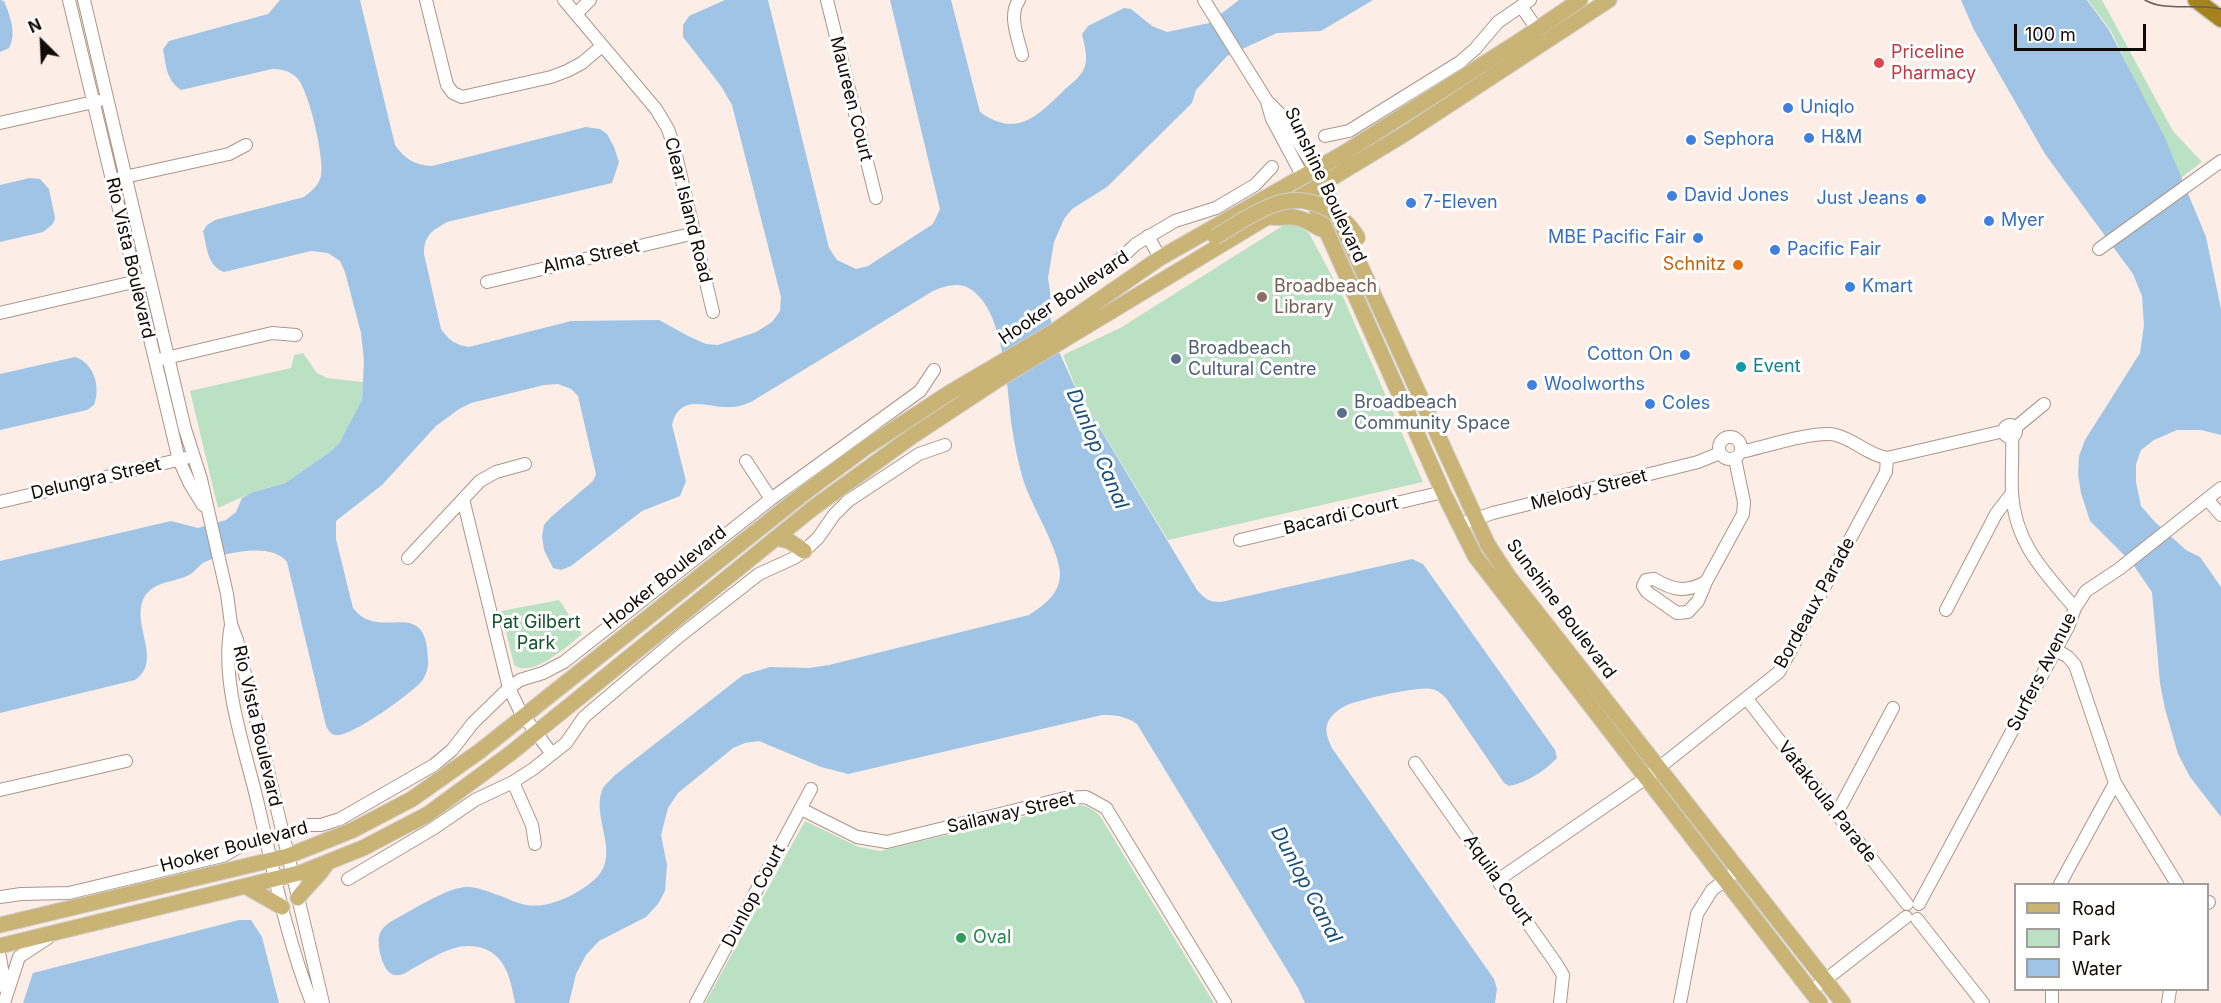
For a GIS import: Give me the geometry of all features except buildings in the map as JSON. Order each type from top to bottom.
[{"type":"highway","points":[[2196,0],[2221,19]]},
{"type":"main road","name":"Hooker Boulevard","points":[[0,946],[292,875],[363,848],[428,814],[463,790],[536,733],[609,671],[796,522],[999,372],[1309,192],[1314,177],[1580,0]]},
{"type":"main road","name":"Hooker Boulevard","points":[[1060,335],[1121,284],[1160,258],[1314,177],[1413,129],[1609,0]]},
{"type":"main road","name":"Sunshine Boulevard","points":[[1314,177],[1488,545],[1509,577],[1843,1003]]},
{"type":"main road","name":"Sunshine Boulevard","points":[[1309,192],[1458,525],[1486,572],[1726,879],[1815,997]]},
{"type":"main road","points":[[1121,284],[1146,277],[1268,207],[1282,202],[1309,202],[1334,211],[1358,238],[1413,357],[1442,424],[1449,463]]},
{"type":"main road","points":[[1268,217],[1298,218],[1305,220],[1315,228],[1325,230]]},
{"type":"main road","name":"Hooker Boulevard","points":[[3,922],[288,856],[353,830],[412,799],[453,772],[836,469],[923,409],[999,372]]},
{"type":"main road","points":[[796,522],[804,551]]},
{"type":"main road","points":[[776,538],[793,542],[804,551]]},
{"type":"main road","points":[[298,898],[306,887],[318,878],[327,863]]},
{"type":"main road","points":[[247,887],[282,907]]},
{"type":"street","name":"Rio Vista Boulevard","points":[[69,0],[179,460],[190,484],[207,511]]},
{"type":"street","name":"Rio Vista Boulevard","points":[[84,0],[168,357],[201,479],[231,624],[237,640],[323,1003]]},
{"type":"street","points":[[426,0],[447,85],[453,93],[462,97],[551,77],[582,63],[602,46]]},
{"type":"street","name":"Clear Island Road","points":[[564,0],[656,109],[668,129],[713,312]]},
{"type":"street","points":[[576,14],[590,0]]},
{"type":"street","name":"Maureen Court","points":[[827,0],[876,198]]},
{"type":"street","points":[[1019,0],[1015,6],[1014,19],[1022,55]]},
{"type":"street","name":"Sunshine Boulevard","points":[[1204,0],[1267,101],[1280,114],[1314,177]]},
{"type":"street","points":[[1325,136],[1349,131],[1460,62],[1475,49],[1498,22],[1526,3],[1537,29],[1546,42]]},
{"type":"street","points":[[0,123],[106,98]]},
{"type":"street","points":[[111,181],[229,154],[246,145]]},
{"type":"street","points":[[2103,246],[2218,163]]},
{"type":"street","name":"Hooker Boulevard","points":[[1118,261],[1129,249],[1175,220],[1222,205],[1255,185],[1272,167]]},
{"type":"street","name":"Alma Street","points":[[487,282],[695,233]]},
{"type":"street","name":"Hooker Boulevard","points":[[1148,237],[1160,258]]},
{"type":"street","points":[[0,313],[149,278]]},
{"type":"street","points":[[154,361],[272,333],[296,335]]},
{"type":"street","name":"Hooker Boulevard","points":[[307,825],[321,825],[340,819],[434,765],[452,750],[473,723],[509,688],[520,680],[543,673],[564,662],[771,499],[920,390],[933,370]]},
{"type":"street","points":[[1706,582],[1697,587],[1682,590],[1670,588],[1653,579],[1646,580],[1643,586],[1647,592],[1677,613],[1688,612],[1698,601],[1743,514],[1744,502],[1738,455],[1739,441],[1730,437],[1721,441],[1718,447],[1724,458],[1738,455],[1822,434],[1836,435],[1878,456],[1887,458],[2011,432],[2044,404]]},
{"type":"street","points":[[2011,432],[2012,493],[2017,522],[2026,546],[2075,608]]},
{"type":"street","points":[[348,879],[434,828],[475,800],[513,782],[552,754],[566,743],[584,717],[681,635],[759,574],[804,551],[818,538],[834,515],[848,501],[919,454],[945,445]]},
{"type":"street","name":"Melody Street","points":[[1458,525],[1698,462],[1720,453]]},
{"type":"street","name":"Delungra Street","points":[[0,502],[193,456]]},
{"type":"street","name":"Bordeaux Parade","points":[[1498,880],[1646,777],[1779,672],[1886,472],[1887,458]]},
{"type":"street","points":[[746,460],[771,499]]},
{"type":"street","points":[[408,558],[480,481],[496,472],[525,464]]},
{"type":"street","name":"Surfers Avenue","points":[[1913,904],[2068,627],[2075,608],[2091,586],[2119,569],[2221,488]]},
{"type":"street","name":"Bacardi Court","points":[[1240,540],[1443,492]]},
{"type":"street","points":[[1946,610],[1996,514],[2012,493]]},
{"type":"street","points":[[463,499],[509,688],[524,716],[552,754]]},
{"type":"street","points":[[2207,499],[2221,514]]},
{"type":"street","name":"Rio Vista Boulevard","points":[[231,624],[227,652],[232,691],[282,907],[298,967],[312,1003]]},
{"type":"street","points":[[2055,649],[2068,657],[2074,665],[2115,783],[2176,883]]},
{"type":"street","name":"Vatakoula Parade","points":[[1747,699],[1913,904]]},
{"type":"street","points":[[1837,813],[1893,708]]},
{"type":"street","points":[[0,790],[126,760]]},
{"type":"street","name":"Aquila Court","points":[[1415,763],[1563,975],[1560,1003]]},
{"type":"street","points":[[513,782],[532,825],[535,844]]},
{"type":"street","points":[[2061,883],[2115,783]]},
{"type":"street","name":"Dunlop Court","points":[[696,1003],[811,789]]},
{"type":"street","name":"Sailaway Street","points":[[801,809],[856,837],[887,842],[1065,798],[1086,797],[1106,808],[1225,1003]]},
{"type":"street","name":"Hooker Boulevard","points":[[0,897],[69,893],[223,856],[239,846]]},
{"type":"street","points":[[1680,1003],[1697,914],[1706,897],[1738,869]]},
{"type":"street","points":[[1913,904],[1904,908],[1983,1003]]},
{"type":"street","points":[[1815,997],[1826,980],[1911,918]]},
{"type":"street","points":[[4,1003],[19,957],[57,932]]},
{"type":"street","points":[[0,957],[5,986],[4,1003]]},
{"type":"green space","points":[[2088,0],[2102,0],[2173,131],[2202,162],[2181,178],[2111,31]]},
{"type":"green space","points":[[1287,223],[1294,223],[1309,233],[1344,299],[1423,482],[1168,540],[1076,388],[1063,355],[1120,328]]},
{"type":"green space","points":[[303,353],[317,373],[327,378],[363,382],[362,400],[353,422],[340,442],[330,452],[285,483],[251,493],[218,508],[190,391],[291,368],[294,355]]},
{"type":"green space","name":"Pat Gilbert Park","points":[[559,600],[582,634],[560,652],[540,664],[530,668],[514,665],[501,611]]},
{"type":"green space","points":[[1073,805],[1088,807],[1100,816],[1214,1003],[705,1003],[805,821],[859,847],[880,851]]},
{"type":"water","points":[[0,0],[4,1],[13,30],[9,48],[0,52]]},
{"type":"water","name":"Dunlop Canal","points":[[280,0],[360,0],[395,145],[406,158],[415,163],[432,166],[586,127],[600,129],[607,134],[619,162],[612,183],[447,222],[427,238],[424,254],[441,329],[453,341],[469,347],[571,321],[659,320],[706,344],[718,345],[756,332],[772,322],[780,311],[781,297],[732,105],[721,86],[683,37],[683,25],[689,16],[725,0],[768,0],[829,248],[837,260],[856,269],[868,266],[933,224],[940,209],[890,0],[951,0],[980,112],[993,120],[1015,124],[1035,116],[1082,73],[1086,62],[1082,34],[1088,26],[1124,8],[1131,9],[1152,26],[1167,32],[1209,23],[1239,0],[1373,0],[1321,31],[1277,33],[1227,56],[1196,90],[1192,103],[1107,187],[1072,209],[1064,219],[1054,242],[1048,278],[1052,305],[1050,317],[1059,352],[1075,387],[1202,596],[1210,601],[1221,602],[1412,559],[1423,564],[1555,750],[1557,758],[1547,767],[1535,776],[1509,786],[1504,783],[1446,698],[1438,691],[1431,689],[1402,691],[1352,703],[1335,713],[1326,729],[1332,748],[1494,979],[1497,989],[1495,1003],[1305,1003],[1137,724],[1124,718],[1107,715],[848,774],[821,767],[759,741],[745,743],[733,748],[678,793],[668,808],[661,835],[667,865],[665,891],[658,904],[646,917],[599,941],[586,955],[576,974],[569,1003],[515,1003],[510,979],[503,965],[492,953],[475,946],[447,951],[402,974],[395,975],[387,970],[379,947],[379,936],[382,930],[390,922],[448,891],[474,887],[520,904],[536,906],[565,899],[590,883],[604,867],[606,857],[600,811],[600,799],[604,786],[743,675],[770,667],[809,668],[829,665],[1029,615],[1050,598],[1059,581],[1058,563],[1055,551],[1022,476],[1013,433],[1002,349],[996,328],[988,309],[978,295],[960,285],[933,291],[751,402],[735,407],[696,404],[682,408],[672,425],[686,481],[680,496],[642,511],[571,566],[561,570],[553,568],[544,550],[542,536],[544,525],[593,481],[596,474],[578,396],[571,389],[558,384],[544,385],[471,403],[459,409],[436,426],[382,485],[336,521],[336,539],[353,608],[364,618],[376,622],[411,623],[419,628],[425,639],[428,659],[426,674],[416,687],[354,730],[336,735],[327,728],[287,562],[271,552],[260,551],[236,552],[213,558],[203,563],[190,575],[161,584],[149,591],[142,603],[141,613],[147,654],[146,664],[143,673],[135,680],[0,713],[0,561],[171,521],[198,528],[226,520],[236,512],[242,498],[285,483],[330,452],[340,442],[362,400],[364,361],[361,333],[340,261],[328,253],[311,251],[224,272],[211,261],[203,231],[215,220],[304,197],[316,185],[321,176],[321,155],[311,110],[302,85],[289,72],[272,69],[181,90],[172,82],[166,66],[163,49],[169,41],[268,14]]},
{"type":"water","points":[[1961,0],[2087,0],[2109,30],[2165,138],[2206,237],[2221,309],[2221,435],[2201,430],[2177,430],[2154,440],[2141,450],[2136,464],[2136,482],[2141,506],[2186,550],[2200,557],[2221,587],[2221,817],[2190,777],[2178,754],[2160,683],[2152,592],[2132,563],[2090,521],[2078,475],[2079,456],[2085,440],[2140,353],[2144,325],[2142,296],[2133,274],[2045,154],[1974,30]]},
{"type":"water","points":[[30,178],[40,179],[49,189],[55,218],[53,224],[43,232],[0,242],[0,185]]},
{"type":"water","points":[[75,357],[87,364],[94,376],[97,391],[94,405],[87,410],[0,430],[0,374]]},
{"type":"water","points":[[239,920],[251,920],[262,937],[279,1003],[23,1003],[33,973]]},
{"type":"tram line","points":[[2145,0],[2162,6],[2221,9]]},
{"type":"place","name":"Priceline Pharmacy","points":[[1879,63]]},
{"type":"place","name":"Uniqlo","points":[[1788,108]]},
{"type":"place","name":"H&M","points":[[1809,138]]},
{"type":"place","name":"Sephora","points":[[1691,140]]},
{"type":"place","name":"David Jones","points":[[1672,196]]},
{"type":"place","name":"Just Jeans","points":[[1921,199]]},
{"type":"place","name":"7-Eleven","points":[[1411,203]]},
{"type":"place","name":"Myer","points":[[1989,221]]},
{"type":"place","name":"MBE Pacific Fair","points":[[1698,238]]},
{"type":"place","name":"Pacific Fair","points":[[1775,250]]},
{"type":"place","name":"Schnitz","points":[[1738,265]]},
{"type":"place","name":"Kmart","points":[[1850,287]]},
{"type":"place","name":"Broadbeach Library","points":[[1262,297]]},
{"type":"place","name":"Cotton On","points":[[1685,355]]},
{"type":"place","name":"Broadbeach Cultural Centre","points":[[1176,359]]},
{"type":"place","name":"Event","points":[[1741,367]]},
{"type":"place","name":"Woolworths","points":[[1532,385]]},
{"type":"place","name":"Coles","points":[[1650,404]]},
{"type":"place","name":"Broadbeach Community Space","points":[[1342,413]]},
{"type":"place","name":"Oval","points":[[961,938]]}]
